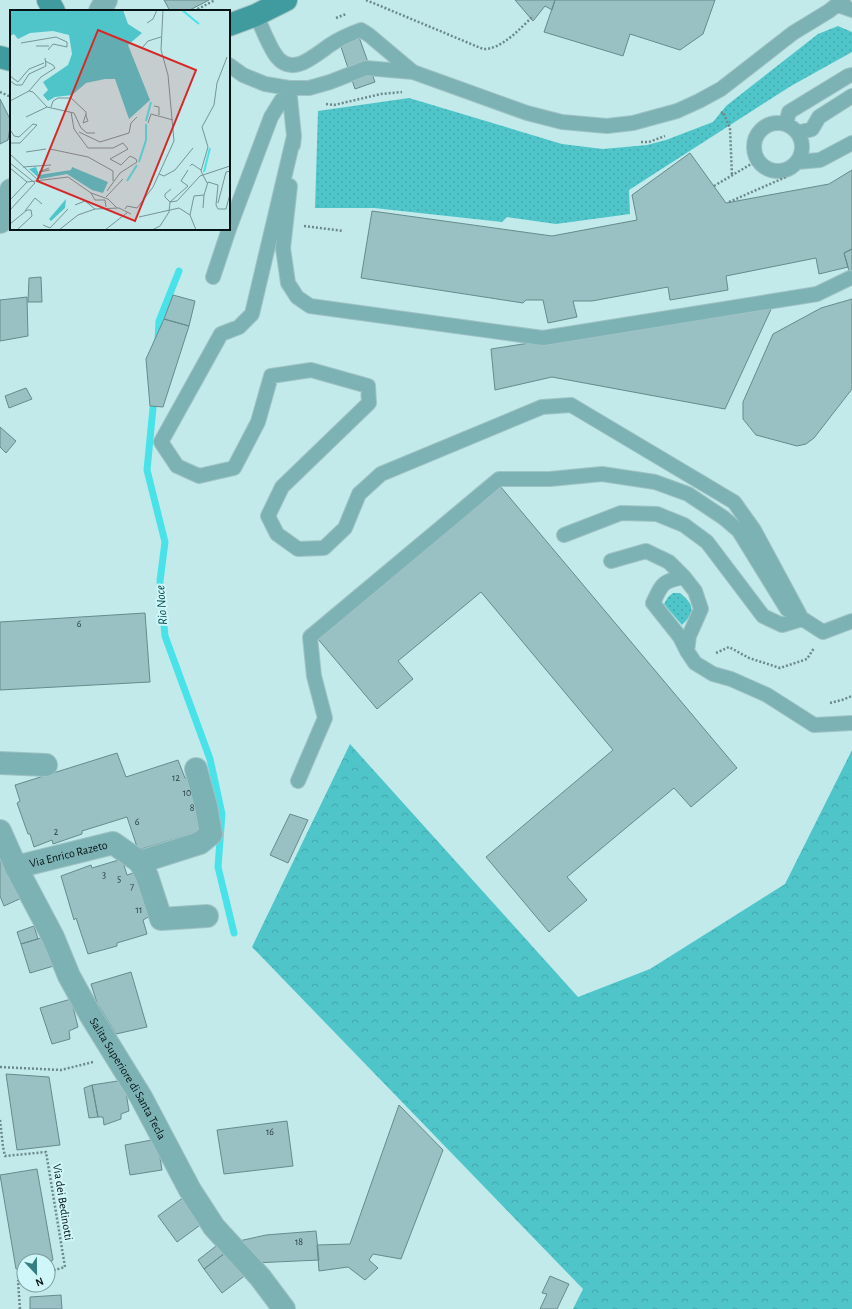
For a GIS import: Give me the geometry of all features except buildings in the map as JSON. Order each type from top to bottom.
[{"type":"street","points":[[48,0],[53,10]]},
{"type":"street","points":[[101,10],[106,0]]},
{"type":"street","points":[[230,25],[256,15],[286,0]]},
{"type":"street","points":[[0,57],[10,60]]},
{"type":"street","points":[[0,222],[10,193]]},
{"type":"street","points":[[0,763],[46,765]]},
{"type":"street","points":[[196,769],[206,806],[211,834],[200,843],[140,862],[147,876],[161,920],[207,916]]},
{"type":"street","name":"Salita Superiore di Santa Tecla","points":[[0,831],[16,867],[52,937],[69,976],[90,1016],[142,1097],[190,1190],[210,1221],[260,1277],[284,1309]]},
{"type":"street","name":"Via Enrico Razeto","points":[[16,867],[113,843],[140,862]]},
{"type":"lane","points":[[230,66],[243,75],[265,84],[289,88],[309,88],[330,82],[366,68],[414,72],[527,113],[562,122],[607,126],[633,123],[677,111],[721,88],[793,33],[840,2],[852,10]]},
{"type":"lane","points":[[256,15],[276,57],[284,64],[294,66],[302,64],[342,38],[361,30],[414,72]]},
{"type":"lane","points":[[786,124],[789,112],[852,75]]},
{"type":"lane","points":[[289,88],[294,136],[283,248],[288,284],[297,297],[310,306],[543,338],[817,294],[850,278]]},
{"type":"lane","points":[[230,226],[271,117],[289,88]]},
{"type":"lane","points":[[798,133],[812,129],[819,117],[852,96]]},
{"type":"lane","points":[[778,123],[786,124],[798,133],[802,148],[797,162],[791,167],[777,171],[763,166],[758,160],[754,146],[759,132],[764,127],[778,123]]},
{"type":"lane","points":[[294,136],[252,314],[239,327],[221,334],[161,442],[177,466],[199,476],[234,468],[258,422],[271,376],[311,370],[368,386],[369,403],[282,487],[268,516],[277,534],[298,549],[324,548],[345,528],[359,494],[381,474],[542,407],[571,405],[734,502],[754,530],[802,619]]},
{"type":"lane","points":[[797,162],[820,160],[852,143]]},
{"type":"lane","points":[[214,277],[229,230]]},
{"type":"lane","points":[[298,781],[325,718],[314,676],[310,637],[499,479],[550,479],[602,474],[655,482],[688,494],[724,518],[739,531],[787,609],[823,632],[852,621]]},
{"type":"lane","points":[[564,535],[621,513],[657,514],[684,525],[707,542],[763,616],[782,625],[802,619]]},
{"type":"lane","points":[[611,561],[646,551],[669,562],[684,577],[695,591],[701,609],[689,636],[687,651]]},
{"type":"lane","points":[[684,577],[673,579],[662,585],[653,603],[680,637],[695,663],[713,674],[731,679],[767,695],[814,725],[852,723]]},
{"type":"path","points":[[196,10],[215,0]]},
{"type":"path","points":[[366,0],[483,49],[490,50],[506,41],[532,16]]},
{"type":"path","points":[[333,19],[342,14],[349,14]]},
{"type":"path","points":[[0,92],[10,97]]},
{"type":"path","points":[[723,112],[730,128],[732,176]]},
{"type":"path","points":[[714,186],[758,160]]},
{"type":"path","points":[[729,202],[794,174],[812,160]]},
{"type":"path","points":[[286,223],[343,231]]},
{"type":"path","points":[[695,663],[729,647],[749,658],[780,668],[807,658],[823,632]]},
{"type":"path","points":[[0,1067],[61,1070],[115,1057]]},
{"type":"path","name":"Via dei Bedinotti","points":[[0,1120],[5,1156],[46,1152],[65,1267],[56,1270]]},
{"type":"path","points":[[19,1293],[20,1309]]},
{"type":"green space","points":[[838,26],[852,32],[852,52],[791,86],[629,190],[630,214],[556,224],[507,217],[502,222],[374,208],[315,208],[318,111],[409,98],[562,144],[603,149],[647,145],[666,140],[713,122],[726,106],[818,34]]},
{"type":"green space","points":[[673,593],[680,593],[691,605],[691,612],[682,625],[664,604],[668,597]]},
{"type":"green space","points":[[350,744],[578,997],[650,969],[785,884],[852,750],[852,1309],[573,1309],[583,1289],[252,947]]},
{"type":"waterway","name":"Rio Noce","points":[[158,340],[159,321],[179,271]]},
{"type":"waterway","name":"Rio Noce","points":[[154,398],[147,470],[165,542],[160,581],[165,636],[210,759],[222,814],[218,867],[234,933]]}]
